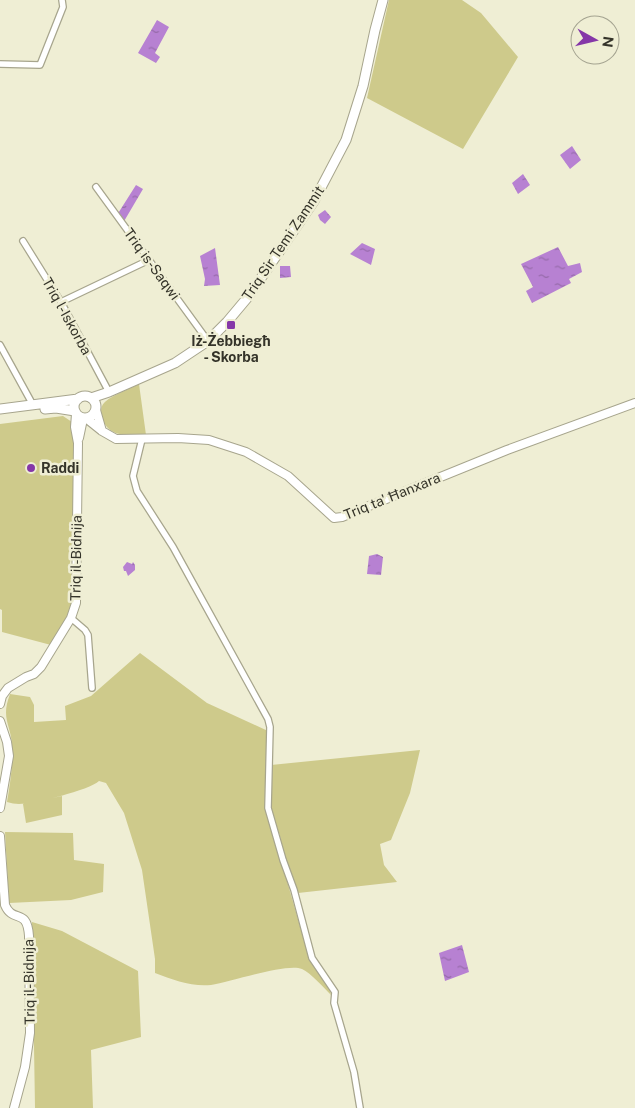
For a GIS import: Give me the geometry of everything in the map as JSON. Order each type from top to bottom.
[{"type":"main road","name":"Triq Sir Temi Zammit","points":[[94,405],[109,392],[175,363],[208,341],[248,297],[314,201],[346,140],[363,86],[374,30],[384,0]]},
{"type":"main road","points":[[0,409],[78,399],[84,396],[94,405],[92,416],[80,416],[56,408],[0,414]]},
{"type":"main road","points":[[78,399],[74,404],[80,416]]},
{"type":"street","points":[[0,64],[40,65],[63,7],[62,0]]},
{"type":"street","name":"Triq is-Saqwi","points":[[96,187],[208,341]]},
{"type":"street","name":"Triq l-Iskorba","points":[[23,241],[61,302],[109,392]]},
{"type":"street","points":[[61,302],[149,260]]},
{"type":"street","points":[[0,345],[32,405]]},
{"type":"street","name":"Triq ta' Ħanxara","points":[[80,416],[116,439],[178,438],[209,440],[246,452],[288,476],[334,518],[635,403]]},
{"type":"street","points":[[94,405],[102,431]]},
{"type":"street","name":"Triq il-Bidnija","points":[[0,704],[2,696],[8,688],[34,674],[41,667],[70,618],[76,603],[80,416]]},
{"type":"street","points":[[142,439],[133,476],[137,491],[173,547],[268,720],[270,727],[268,808],[294,890],[312,958],[336,992],[334,1003],[354,1072],[360,1108]]},
{"type":"street","points":[[70,618],[85,630],[88,635],[92,688]]},
{"type":"street","points":[[0,721],[7,742],[9,756],[0,808]]},
{"type":"street","name":"Triq il-Bidnija","points":[[0,836],[5,905],[11,913],[24,919],[28,926],[29,936],[29,1040],[25,1067],[14,1108]]},
{"type":"shaded area","points":[[389,0],[462,0],[481,13],[518,57],[463,149],[367,98]]},
{"type":"shaded area","points":[[139,384],[146,435],[126,435],[114,432],[109,429],[102,418],[101,410],[103,405],[107,400]]},
{"type":"shaded area","points":[[63,416],[72,422],[73,434],[74,496],[69,567],[74,571],[72,607],[51,645],[2,632],[2,610],[0,609],[0,424]]},
{"type":"shaded area","points":[[140,653],[207,703],[268,731],[266,808],[310,961],[330,990],[331,995],[309,974],[302,969],[294,968],[271,971],[211,985],[183,982],[155,973],[155,959],[142,870],[124,813],[106,783],[99,781],[94,785],[61,796],[36,802],[14,804],[7,802],[12,762],[12,740],[6,716],[10,694],[30,697],[34,705],[34,722],[66,720],[65,706],[91,696]]},
{"type":"shaded area","points":[[420,750],[410,793],[391,840],[380,844],[384,865],[397,882],[298,893],[282,852],[280,836],[271,809],[271,765]]},
{"type":"shaded area","points":[[62,796],[62,815],[26,823],[23,804]]},
{"type":"shaded area","points":[[5,832],[73,833],[74,860],[104,864],[103,892],[71,900],[9,903]]},
{"type":"shaded area","points":[[32,922],[62,931],[138,971],[141,1037],[91,1050],[93,1108],[35,1108]]},
{"type":"water","points":[[157,20],[169,27],[155,53],[160,57],[156,63],[138,53]]},
{"type":"water","points":[[572,146],[581,160],[570,169],[560,155]]},
{"type":"water","points":[[523,174],[530,185],[518,194],[512,183]]},
{"type":"water","points":[[136,185],[143,189],[123,223],[117,215]]},
{"type":"water","points":[[325,210],[331,217],[325,224],[318,215]]},
{"type":"water","points":[[362,243],[375,249],[371,265],[350,254]]},
{"type":"water","points":[[558,247],[568,266],[580,263],[582,272],[569,279],[571,283],[532,303],[526,291],[533,287],[521,264]]},
{"type":"water","points":[[215,248],[220,285],[204,286],[205,279],[200,256]]},
{"type":"water","points":[[280,266],[290,266],[291,277],[280,278]]},
{"type":"water","points":[[377,554],[383,557],[381,575],[367,574],[369,556]]},
{"type":"water","points":[[127,562],[132,564],[133,562],[135,565],[135,570],[128,576],[123,567]]},
{"type":"water","points":[[462,945],[469,972],[445,981],[439,953]]},
{"type":"place","name":"Iż-Żebbiegħ - Skorba","points":[[231,325]]},
{"type":"place","name":"Raddi","points":[[31,468]]}]
